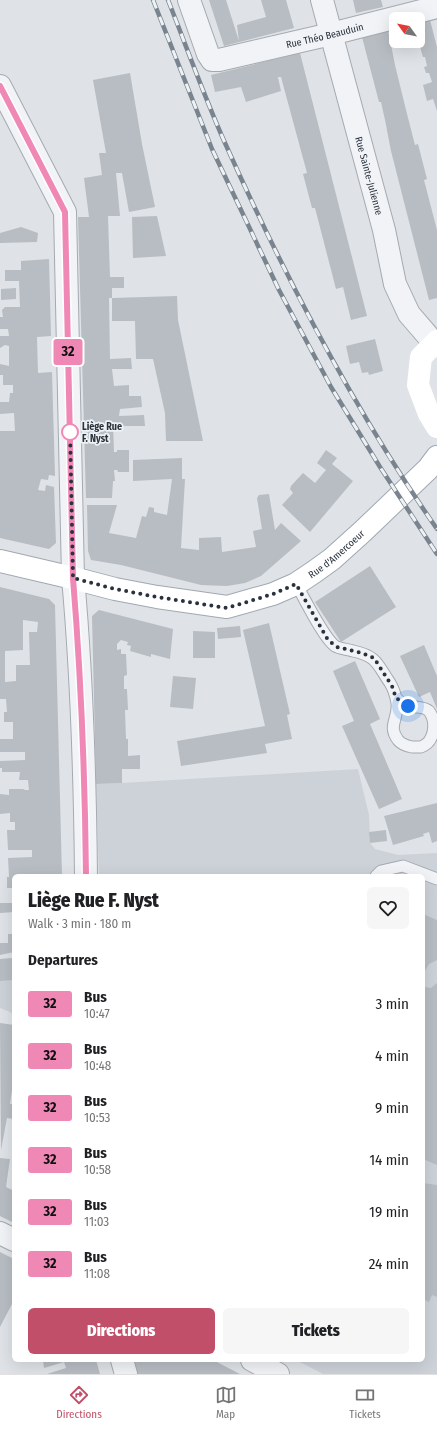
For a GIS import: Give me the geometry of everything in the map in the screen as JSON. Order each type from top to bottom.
[{"type":"main road","points":[[435,342],[422,357],[418,385],[437,427]]},
{"type":"main road","name":"Rue d'Amercoeur","points":[[0,561],[115,589],[227,608],[273,594],[296,584],[332,559],[428,469],[437,457]]},
{"type":"street","name":"Rue Théo Beauduin","points":[[189,0],[208,54],[212,60],[219,60],[331,34],[437,6]]},
{"type":"street","name":"Rue Sainte-Julienne","points":[[322,0],[384,230],[395,284],[409,314],[435,342]]},
{"type":"street","points":[[0,86],[65,212],[73,578],[77,615],[85,802],[86,874]]},
{"type":"street","points":[[0,1233],[12,1239]]},
{"type":"street","points":[[123,1362],[126,1374]]},
{"type":"street","points":[[256,1362],[278,1374]]},
{"type":"lane","points":[[296,584],[328,640],[337,647],[362,653],[374,658],[392,686],[396,698],[397,712],[393,722],[394,734],[400,742],[409,746],[421,747],[431,739],[435,729],[433,717],[428,710],[408,706],[396,698]]},
{"type":"lane","points":[[378,874],[381,871],[403,866],[424,874]]},
{"type":"lane","points":[[425,874],[437,879]]},
{"type":"shaded area","points":[[358,769],[369,815],[370,843],[375,849],[398,855],[437,853],[437,1374],[323,1374],[300,1362],[425,1362],[425,874],[99,874],[96,784]]},
{"type":"shaded area","points":[[12,958],[12,1014],[0,1008],[0,959]]},
{"type":"building","points":[[209,0],[226,0],[239,41],[237,25],[266,17],[261,0],[286,0],[294,28],[224,46]]},
{"type":"building","points":[[353,0],[381,0],[383,7],[356,13]]},
{"type":"building","points":[[430,20],[437,47],[437,111],[433,99],[427,101],[423,85],[432,82],[429,73],[426,73],[424,67],[427,66],[425,57],[423,57],[420,48],[425,48],[425,21]]},
{"type":"building","points":[[388,30],[389,48],[392,48],[415,145],[418,144],[427,179],[424,180],[437,230],[437,298],[429,300],[391,151],[381,102],[379,102],[362,37]]},
{"type":"building","points":[[300,53],[367,316],[351,320],[343,287],[336,289],[315,208],[312,208],[303,174],[307,173],[281,77],[278,77],[277,73],[281,91],[246,102],[241,87],[215,92],[211,75]]},
{"type":"building","points":[[130,73],[142,144],[155,207],[129,212],[122,173],[116,173],[120,216],[108,216],[110,277],[124,277],[124,288],[112,288],[112,298],[109,298],[110,359],[131,358],[132,369],[112,369],[114,386],[129,385],[129,396],[141,396],[142,407],[120,409],[119,416],[144,415],[145,426],[116,426],[116,424],[113,424],[114,452],[117,452],[117,450],[129,450],[129,472],[118,472],[117,470],[114,470],[115,481],[113,481],[112,498],[86,498],[78,217],[89,217],[84,178],[102,175],[99,153],[106,153],[93,80]]},
{"type":"building","points":[[157,216],[166,256],[133,258],[132,217]]},
{"type":"building","points":[[21,227],[38,233],[37,242],[0,243],[0,233]]},
{"type":"building","points":[[49,259],[51,336],[37,337],[38,373],[52,372],[55,476],[49,475],[48,480],[41,479],[38,490],[45,491],[46,485],[54,487],[56,543],[49,549],[0,538],[0,431],[15,431],[14,413],[0,414],[0,402],[9,402],[10,393],[13,393],[13,385],[3,385],[3,375],[0,375],[0,364],[9,366],[9,346],[5,345],[0,348],[0,336],[9,336],[8,329],[0,329],[0,317],[3,317],[2,310],[5,307],[20,307],[19,281],[5,281],[5,270],[21,270],[21,261]]},
{"type":"building","points":[[16,288],[16,299],[1,300],[1,289]]},
{"type":"building","points":[[177,296],[178,320],[203,441],[166,441],[165,413],[153,359],[136,359],[135,321],[112,321],[112,298]]},
{"type":"building","points":[[375,339],[383,371],[369,375],[368,372],[362,373],[359,362],[350,364],[346,346]]},
{"type":"building","points":[[326,450],[337,458],[332,464],[353,481],[310,532],[282,505],[293,493],[290,489],[291,486],[303,473],[315,483],[326,470],[317,463]]},
{"type":"building","points":[[182,458],[182,479],[185,479],[181,548],[199,550],[199,538],[221,537],[222,552],[256,547],[253,531],[262,529],[257,498],[259,495],[269,494],[275,530],[281,523],[301,541],[261,576],[245,583],[227,586],[201,585],[121,565],[91,560],[88,551],[87,505],[117,505],[109,533],[136,538],[142,516],[146,517],[149,507],[154,508],[154,512],[167,515],[172,479],[133,481],[133,460]]},
{"type":"building","points":[[370,566],[396,607],[341,642],[315,602]]},
{"type":"building","points":[[0,587],[49,599],[55,605],[62,874],[12,874],[12,888],[7,888],[7,877],[9,877],[8,858],[32,857],[32,850],[8,850],[7,830],[15,830],[15,822],[10,822],[10,813],[0,814],[0,794],[9,795],[9,789],[29,790],[28,780],[19,780],[20,772],[2,772],[2,768],[0,768],[0,761],[25,760],[25,752],[0,752],[0,739],[13,739],[13,722],[4,722],[4,712],[7,712],[6,699],[0,699]],"holes":[[[23,620],[38,622],[37,632],[29,632],[30,665],[16,665],[16,681],[5,682],[5,651],[23,650]]]},
{"type":"building","points":[[99,610],[173,629],[170,659],[151,654],[151,657],[130,651],[131,646],[127,645],[128,642],[121,640],[117,644],[117,650],[121,649],[121,654],[126,654],[127,675],[124,676],[124,689],[127,689],[128,710],[125,710],[128,756],[140,755],[140,769],[122,769],[122,783],[96,784],[92,616]]},
{"type":"building","points":[[269,623],[290,714],[287,715],[292,739],[265,744],[267,753],[181,766],[177,741],[265,726],[243,630]]},
{"type":"building","points":[[240,626],[241,637],[218,639],[217,628]]},
{"type":"building","points":[[193,631],[215,632],[215,658],[193,658]]},
{"type":"building","points":[[424,645],[437,676],[437,709],[430,692],[419,697],[400,656]]},
{"type":"building","points":[[355,661],[380,719],[370,724],[402,799],[379,809],[342,726],[354,721],[333,671]]},
{"type":"building","points":[[173,676],[196,678],[193,709],[170,707]]},
{"type":"building","points":[[437,803],[437,841],[432,843],[429,832],[423,834],[424,836],[393,845],[384,816]]},
{"type":"building","points":[[386,830],[387,841],[370,843],[369,832]]},
{"type":"building","points":[[0,903],[12,903],[12,912],[0,913]]},
{"type":"building","points":[[425,915],[437,920],[437,960],[429,964],[425,971]]},
{"type":"building","points":[[8,934],[12,934],[12,952],[0,955],[0,943],[8,943]]},
{"type":"building","points":[[12,958],[12,980],[0,981],[0,959]]},
{"type":"building","points":[[437,983],[437,1165],[425,1160],[425,987],[431,988]]},
{"type":"building","points":[[0,1023],[12,1025],[12,1090],[10,1104],[12,1104],[12,1119],[7,1118],[1,1150]]},
{"type":"building","points":[[0,1158],[10,1159],[6,1187],[12,1190],[12,1222],[0,1216]]},
{"type":"building","points":[[425,1183],[437,1185],[437,1297],[432,1295],[429,1302],[425,1300]]},
{"type":"building","points":[[0,1252],[12,1258],[12,1304],[0,1327]]},
{"type":"building","points":[[43,1362],[64,1362],[44,1368]]},
{"type":"building","points":[[64,1362],[97,1362],[100,1374],[47,1374],[66,1368]]},
{"type":"building","points":[[135,1362],[217,1362],[240,1374],[138,1374]]},
{"type":"railway","points":[[153,0],[212,149],[279,290],[331,387],[380,467],[437,554]]},
{"type":"railway","points":[[168,0],[225,143],[296,292],[349,389],[406,483],[437,529]]},
{"type":"bus line","name":"32","points":[[0,86],[65,212],[73,578],[77,615],[85,802],[86,874]]},
{"type":"place","name":"Liège Rue F. Nyst","points":[[70,432]]},
{"type":"route","points":[[70,432],[70,428],[73,578],[115,589],[227,608],[273,594],[296,584],[328,640],[337,647],[362,653],[374,658],[392,686],[396,698],[408,706]]}]
